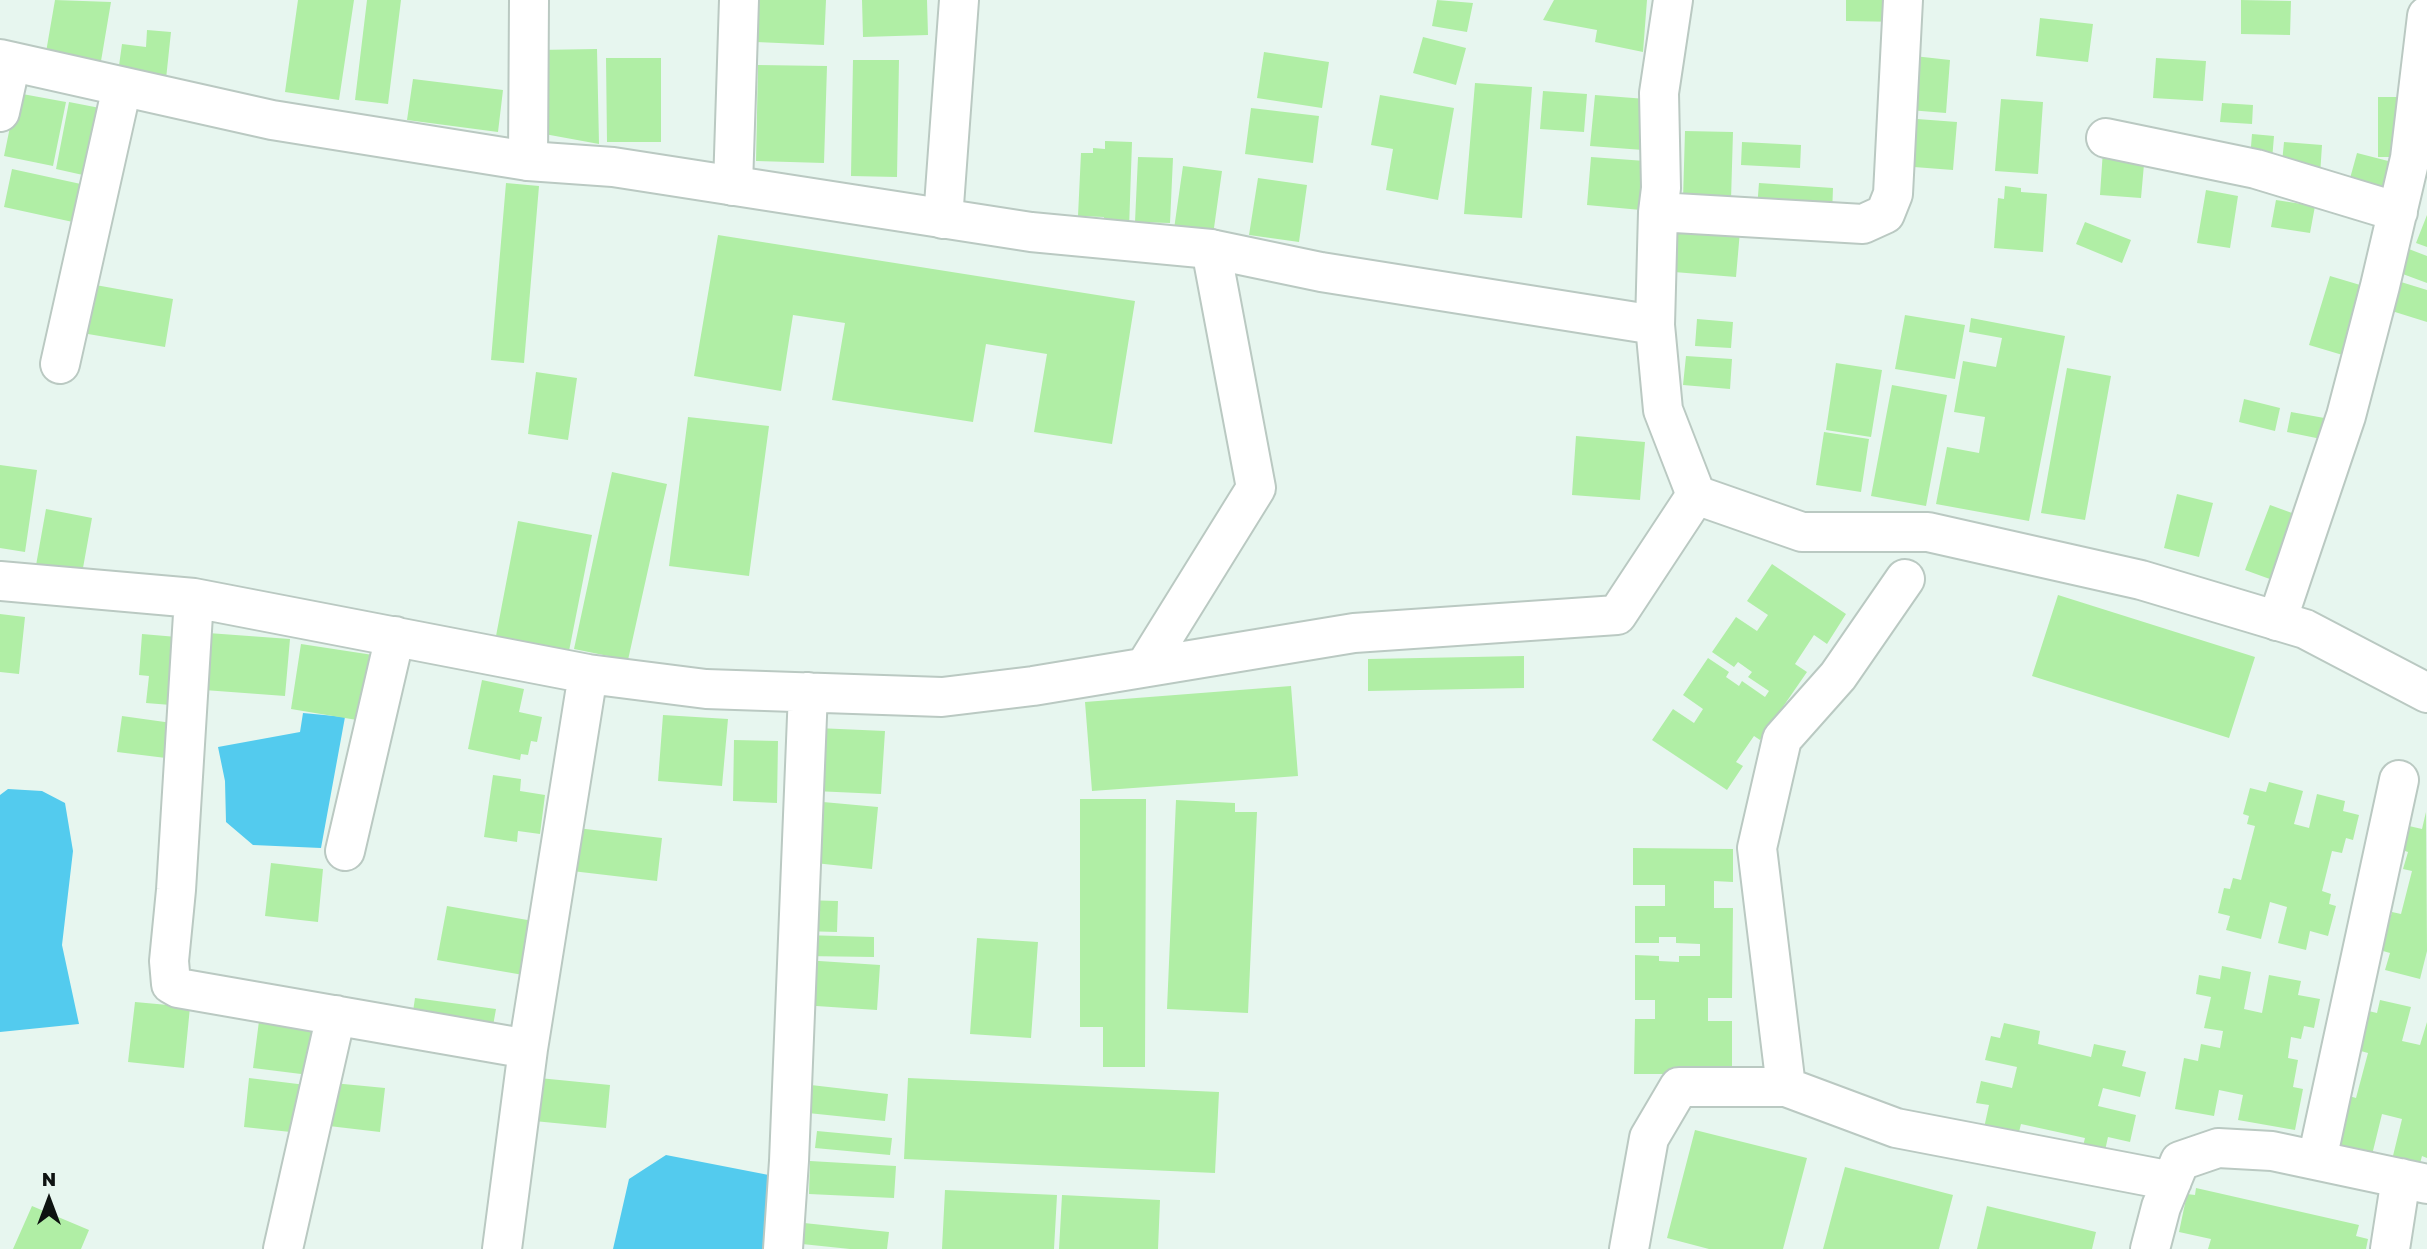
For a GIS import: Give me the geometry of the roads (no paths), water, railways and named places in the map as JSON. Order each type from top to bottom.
[{"type":"street","points":[[528,161],[529,0]]},
{"type":"street","points":[[733,186],[739,0]]},
{"type":"street","points":[[943,219],[959,0]]},
{"type":"street","points":[[1673,0],[1658,93],[1661,188],[1655,325],[1663,410],[1696,495]]},
{"type":"street","points":[[1658,212],[1863,224],[1885,214],[1894,194],[1903,0]]},
{"type":"street","points":[[2277,621],[2346,416],[2398,212],[2410,158],[2427,16]]},
{"type":"street","points":[[0,112],[5,60],[272,120],[528,161],[614,167],[1031,232],[1211,249],[1321,272],[1655,325]]},
{"type":"street","points":[[60,364],[122,87]]},
{"type":"street","points":[[2106,138],[2256,169],[2398,212]]},
{"type":"street","points":[[1145,667],[1256,488],[1211,249]]},
{"type":"street","points":[[1696,495],[1802,531],[1928,531],[2141,580],[2305,629],[2427,693]]},
{"type":"street","points":[[0,581],[194,598],[588,674],[706,689],[942,697],[1354,633],[1618,615],[1696,495]]},
{"type":"street","points":[[1786,1087],[1757,848],[1782,739],[1838,676],[1905,579]]},
{"type":"street","points":[[194,598],[169,981],[178,988],[528,1049]]},
{"type":"street","points":[[345,851],[395,636]]},
{"type":"street","points":[[502,1249],[528,1049],[588,674]]},
{"type":"street","points":[[783,1249],[808,692]]},
{"type":"street","points":[[2317,1160],[2399,780]]},
{"type":"street","points":[[283,1249],[336,1015]]},
{"type":"street","points":[[1633,1248],[1649,1138],[1679,1087],[1786,1087],[1896,1128],[2172,1181]]},
{"type":"street","points":[[2150,1249],[2161,1207],[2180,1161],[2218,1148],[2273,1151],[2414,1181],[2389,1249]]},
{"type":"water","points":[[303,713],[345,717],[321,848],[253,845],[226,822],[225,781],[218,747],[300,732]]},
{"type":"water","points":[[8,789],[42,791],[65,803],[73,851],[62,945],[79,1024],[0,1032],[0,795]]},
{"type":"water","points":[[666,1155],[779,1177],[768,1249],[613,1249],[629,1179]]}]
